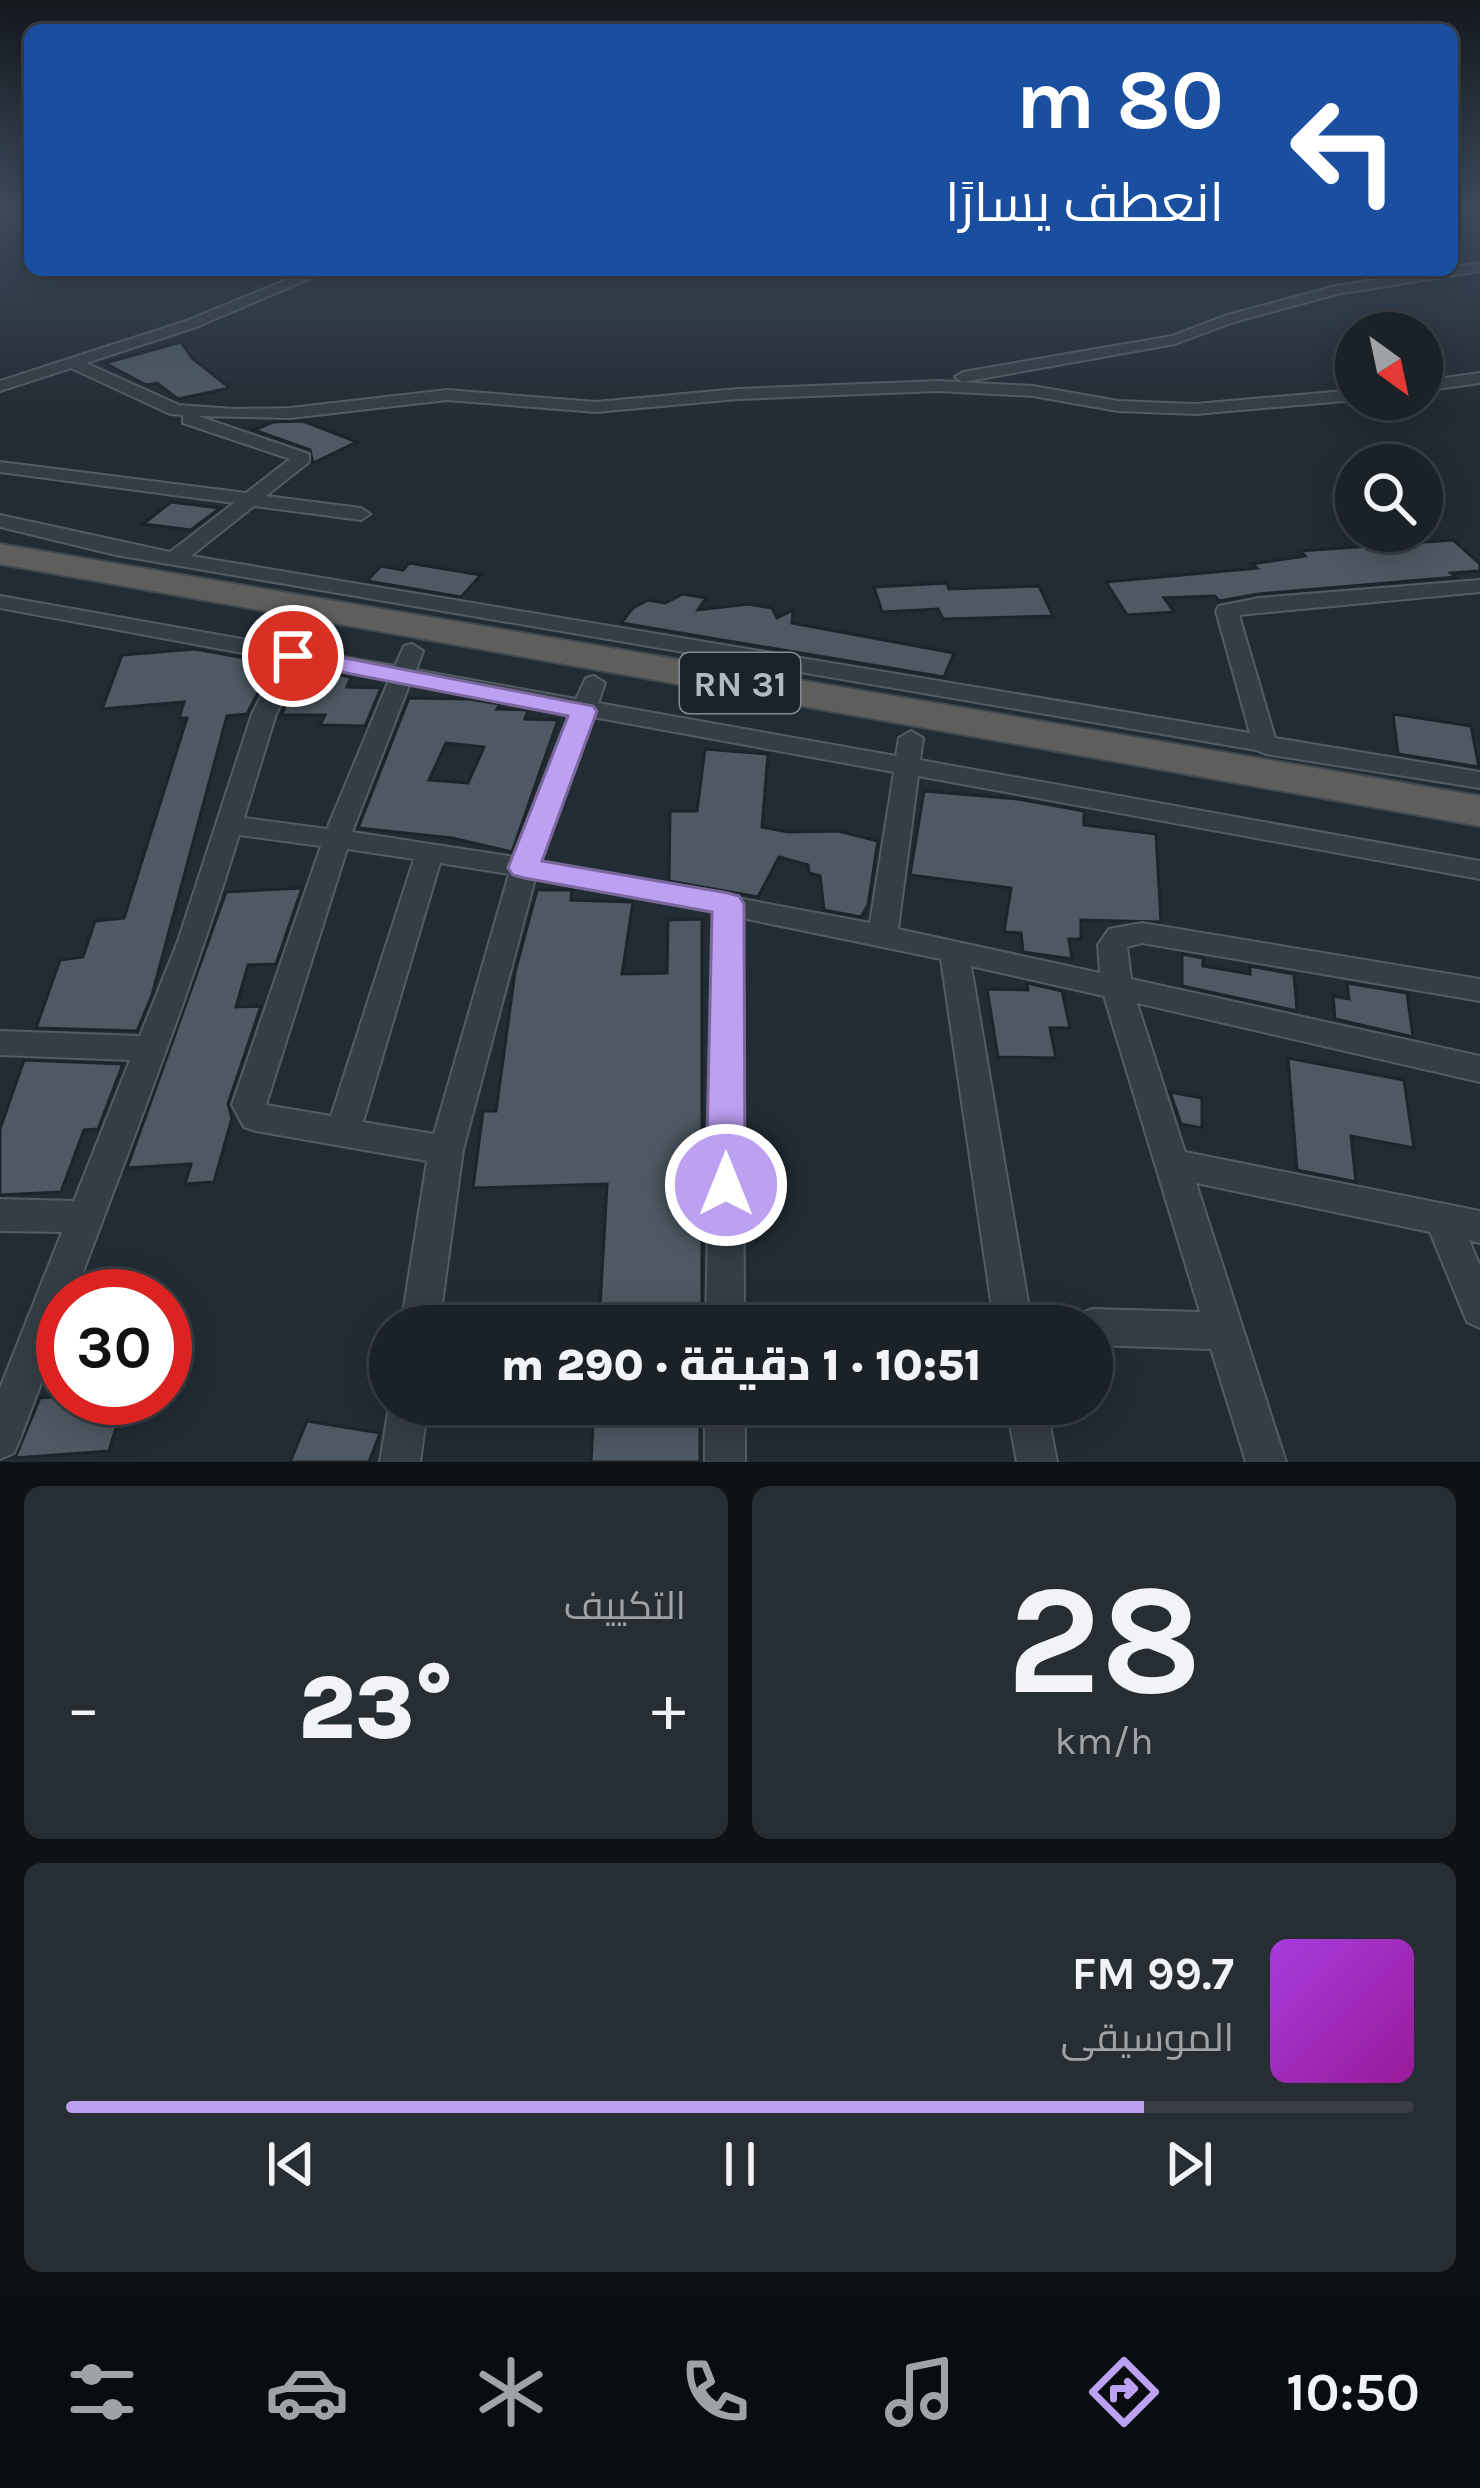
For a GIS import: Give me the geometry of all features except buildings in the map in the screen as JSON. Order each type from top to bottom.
[{"type":"highway","name":"RN 31","points":[[0,554],[1480,811]]},
{"type":"highway","name":"RN 31","points":[[0,580],[299,645],[589,697],[908,751],[1480,835]]},
{"type":"street","points":[[0,386],[191,324],[305,277]]},
{"type":"street","points":[[913,386],[1175,340],[1316,295],[1420,277]]},
{"type":"street","points":[[71,362],[205,427],[303,458],[174,559]]},
{"type":"street","points":[[1443,383],[1480,378]]},
{"type":"street","points":[[176,410],[290,413],[448,395],[596,407],[913,386],[1033,391],[1118,406],[1196,409],[1335,397]]},
{"type":"street","points":[[0,466],[361,514]]},
{"type":"street","points":[[0,521],[174,559],[1480,780]]},
{"type":"street","points":[[1266,747],[1227,611],[1259,604],[1480,586]]},
{"type":"street","points":[[0,602],[299,645],[264,714],[151,1049],[87,1217],[8,1400],[0,1439]]},
{"type":"street","points":[[407,664],[338,838],[248,1105],[256,1117],[446,1150]]},
{"type":"street","points":[[423,1305],[446,1150],[524,868],[589,697]]},
{"type":"street","points":[[884,934],[908,751],[1480,870]]},
{"type":"street","points":[[228,825],[430,851],[884,934],[1480,1069]]},
{"type":"street","points":[[343,1132],[430,851]]},
{"type":"street","points":[[725,1305],[728,904]]},
{"type":"street","points":[[1266,1462],[1117,988],[1112,945],[1119,936],[1133,932],[1480,990]]},
{"type":"street","points":[[954,949],[1009,1305]]},
{"type":"street","points":[[0,1042],[151,1049]]},
{"type":"street","points":[[1172,1164],[1480,1227]]},
{"type":"street","points":[[0,1215],[87,1217]]},
{"type":"street","points":[[1442,1219],[1480,1310]]},
{"type":"street","points":[[1113,1328],[1223,1331]]},
{"type":"street","points":[[400,1462],[405,1425]]},
{"type":"street","points":[[725,1425],[725,1462]]},
{"type":"street","points":[[1030,1425],[1036,1462]]},
{"type":"route","points":[[293,656],[584,711],[524,868],[728,904],[726,1185]]}]
